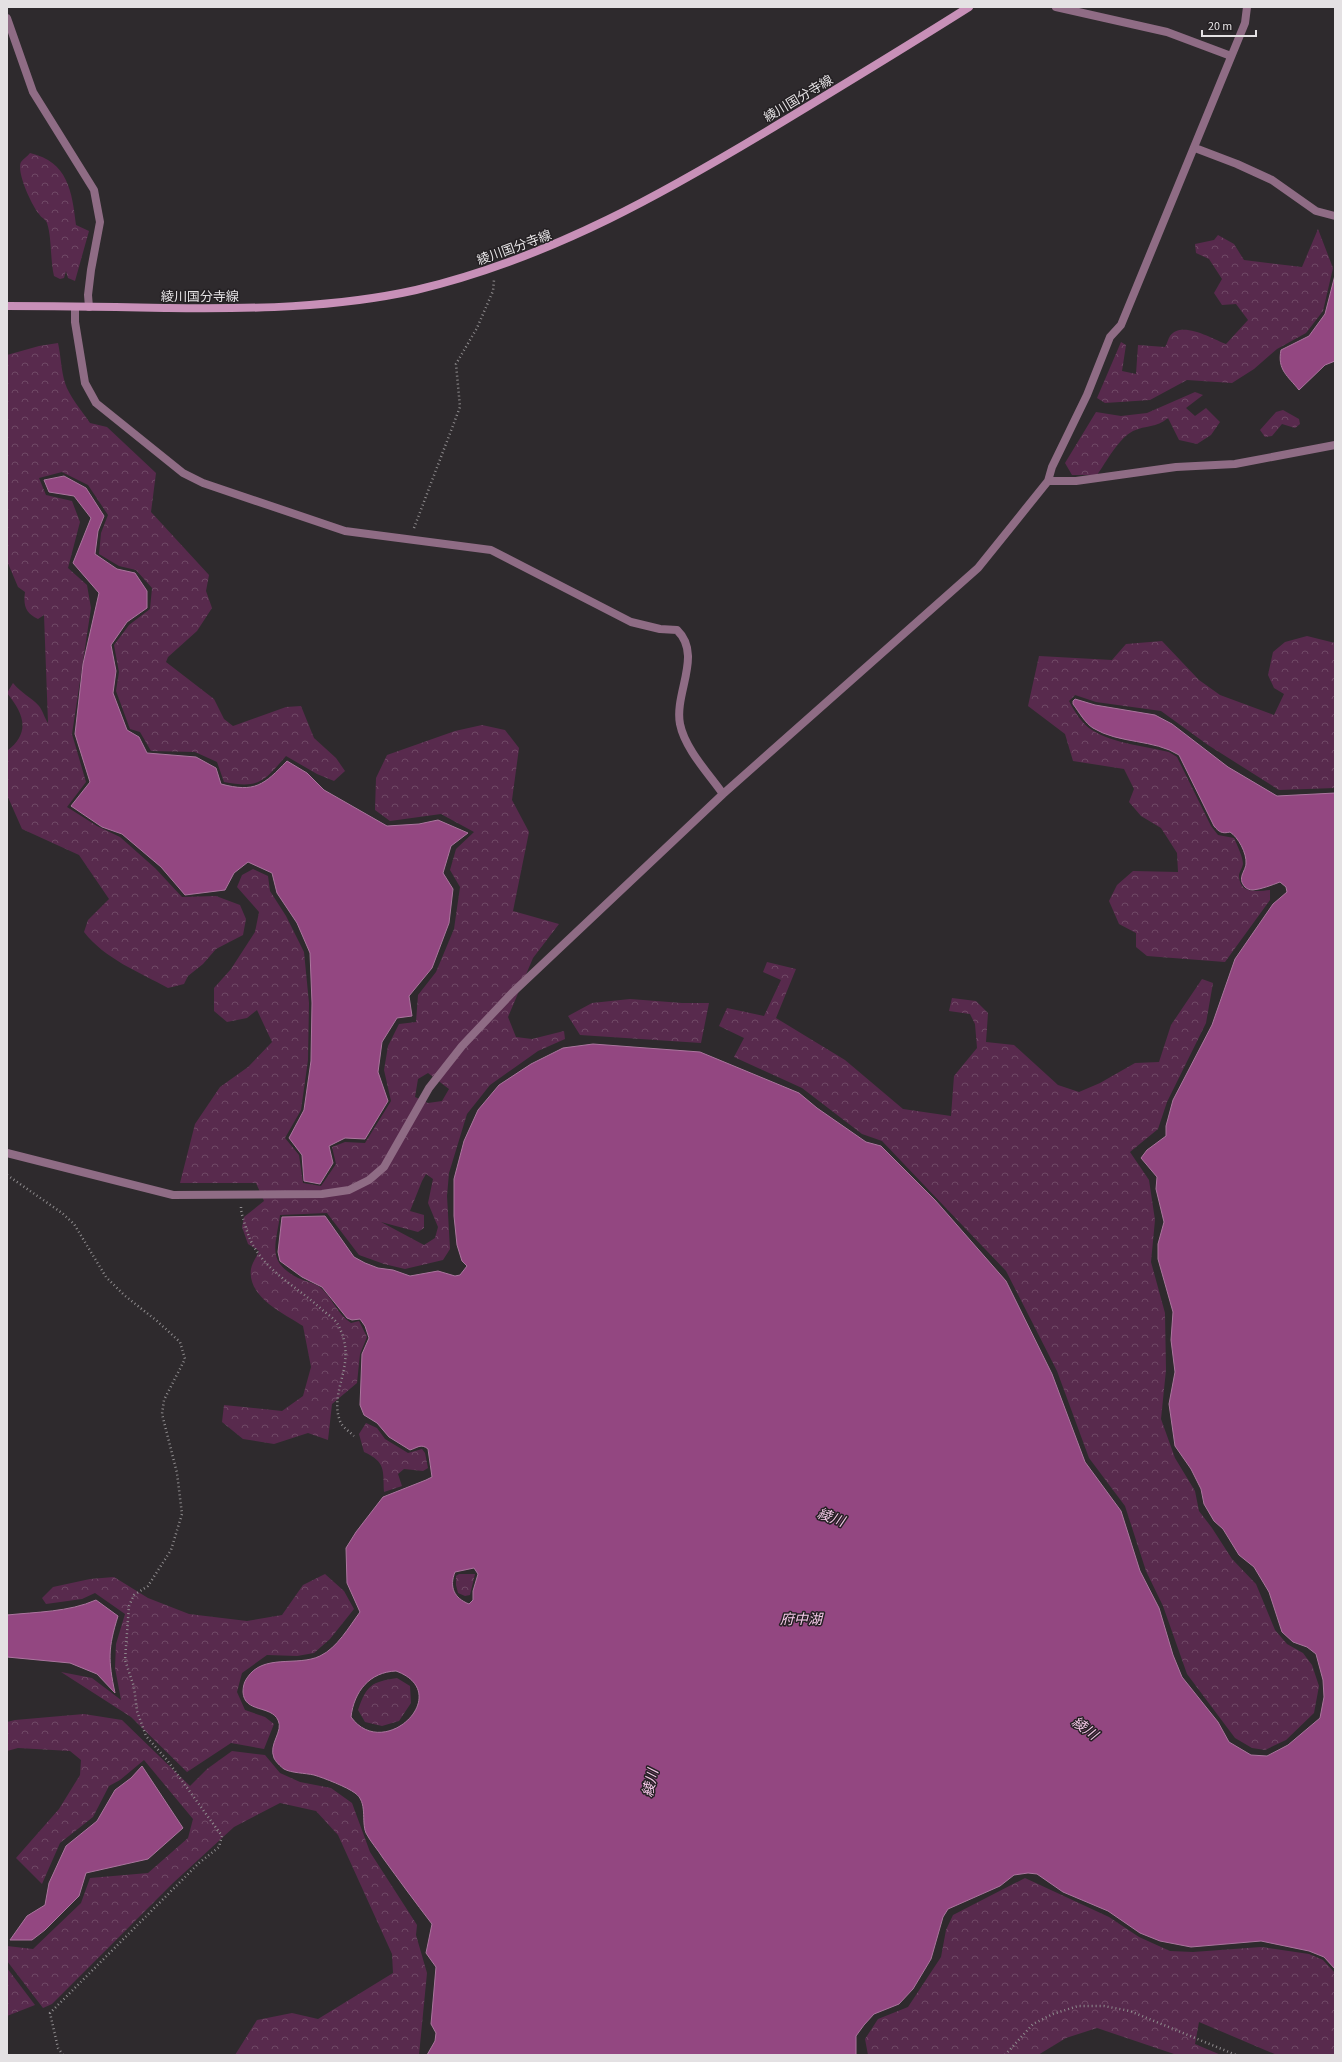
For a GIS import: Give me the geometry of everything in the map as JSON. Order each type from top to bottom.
[{"type":"main road","name":"綾川国分寺線","points":[[7,306],[233,308],[295,306],[365,298],[415,290],[495,267],[534,253],[598,226],[697,174],[969,7]]},
{"type":"street","points":[[1056,7],[1167,32],[1230,56]]},
{"type":"street","points":[[7,1153],[173,1195],[322,1194],[349,1190],[369,1180],[384,1167],[429,1088],[462,1046],[512,993],[723,794],[978,568],[1048,481],[1052,467],[1087,395],[1110,337],[1121,325],[1195,148],[1230,56],[1245,23],[1247,7]]},
{"type":"street","points":[[7,18],[33,92],[94,190],[100,222],[91,270],[88,295],[89,307]]},
{"type":"street","points":[[1195,148],[1237,164],[1272,180],[1316,211],[1335,216]]},
{"type":"street","points":[[75,307],[75,322],[85,382],[96,402],[183,473],[203,483],[345,531],[491,550],[631,622],[660,629],[677,630],[683,636],[689,652],[679,707],[680,725],[689,746],[723,794]]},
{"type":"street","points":[[1048,481],[1076,481],[1176,467],[1235,464],[1335,444]]},
{"type":"path","points":[[410,539],[460,408],[456,364],[477,328],[493,291],[495,267]]},
{"type":"path","points":[[7,1175],[62,1213],[74,1224],[106,1277],[124,1295],[157,1321],[180,1342],[185,1359],[164,1400],[162,1414],[177,1473],[182,1514],[171,1550],[148,1586],[134,1595],[129,1606],[125,1660],[134,1687],[137,1711],[146,1736],[167,1760],[222,1836],[219,1847],[199,1863],[50,2013],[58,2048],[63,2055]]},
{"type":"path","points":[[242,1195],[241,1211],[249,1237],[262,1260],[278,1276],[314,1303],[336,1322],[346,1346],[345,1367],[337,1406],[340,1422],[354,1436]]},
{"type":"path","points":[[1005,2055],[1033,2024],[1053,2014],[1078,2006],[1104,2006],[1130,2011],[1236,2055]]},
{"type":"green space","points":[[30,153],[43,157],[53,163],[60,171],[70,190],[76,225],[89,231],[75,281],[68,278],[66,271],[64,278],[60,279],[54,276],[50,235],[47,223],[33,204],[21,173],[21,162]]},
{"type":"green space","points":[[1318,229],[1333,268],[1323,311],[1306,333],[1277,349],[1254,369],[1232,383],[1187,380],[1150,400],[1105,403],[1097,398],[1121,342],[1126,345],[1122,371],[1136,374],[1138,345],[1165,347],[1170,336],[1175,332],[1182,330],[1197,332],[1226,344],[1248,320],[1236,304],[1222,305],[1214,293],[1222,279],[1209,259],[1196,253],[1195,244],[1214,240],[1218,235],[1234,244],[1244,260],[1302,267]]},
{"type":"green space","points":[[58,343],[64,378],[67,388],[73,398],[90,423],[107,427],[156,473],[151,512],[209,575],[206,591],[212,608],[197,631],[168,657],[166,662],[214,699],[224,719],[233,726],[286,707],[301,706],[314,738],[336,758],[345,771],[334,781],[317,774],[286,756],[272,772],[260,781],[246,784],[236,784],[224,782],[217,762],[195,752],[151,751],[140,732],[130,729],[116,691],[119,672],[114,645],[129,625],[150,609],[152,588],[136,570],[119,566],[99,554],[101,533],[108,515],[88,485],[62,472],[39,478],[46,495],[72,501],[80,522],[68,568],[87,585],[91,608],[72,734],[86,782],[67,807],[97,826],[120,837],[155,868],[182,897],[216,896],[240,905],[246,919],[243,935],[216,949],[203,964],[188,976],[184,984],[168,988],[123,964],[92,942],[84,932],[88,920],[109,899],[79,855],[22,829],[7,795],[7,751],[20,737],[22,730],[21,716],[18,708],[7,693],[13,683],[19,690],[39,706],[48,723],[44,615],[38,619],[28,612],[24,601],[25,592],[18,587],[7,561],[7,355],[39,346]]},
{"type":"green space","points":[[1195,392],[1203,395],[1186,408],[1195,416],[1206,408],[1220,422],[1211,435],[1197,444],[1179,440],[1168,418],[1155,425],[1133,431],[1122,439],[1097,475],[1072,475],[1065,463],[1096,412],[1121,416],[1147,413]]},
{"type":"green space","points":[[1283,410],[1299,419],[1300,424],[1295,428],[1282,424],[1272,436],[1265,437],[1260,430],[1276,412]]},
{"type":"green space","points":[[1307,636],[1335,643],[1335,788],[1279,790],[1208,745],[1161,711],[1096,702],[1075,695],[1069,701],[1085,725],[1101,735],[1120,742],[1169,752],[1177,757],[1211,826],[1218,835],[1234,838],[1243,861],[1239,873],[1240,882],[1246,889],[1255,891],[1270,890],[1270,900],[1225,962],[1147,956],[1136,947],[1136,933],[1119,924],[1109,901],[1117,885],[1133,871],[1178,872],[1177,853],[1161,828],[1141,816],[1129,802],[1134,789],[1124,769],[1073,761],[1065,734],[1028,706],[1039,656],[1112,660],[1126,644],[1162,641],[1199,680],[1220,695],[1274,715],[1284,694],[1274,688],[1268,675],[1273,652],[1285,642]]},
{"type":"green space","points":[[482,725],[505,730],[519,748],[512,800],[529,832],[513,911],[559,924],[533,958],[508,1017],[516,1037],[532,1039],[564,1031],[565,1039],[538,1051],[490,1085],[467,1114],[449,1173],[447,1196],[450,1249],[443,1260],[405,1269],[384,1264],[359,1255],[327,1213],[280,1215],[276,1252],[277,1259],[281,1265],[288,1272],[298,1278],[319,1286],[346,1319],[351,1323],[359,1321],[367,1337],[360,1354],[357,1383],[332,1404],[328,1440],[308,1433],[274,1444],[243,1439],[222,1422],[224,1405],[282,1411],[303,1396],[311,1367],[303,1326],[268,1304],[255,1288],[251,1279],[253,1262],[259,1251],[248,1244],[242,1227],[244,1217],[264,1201],[256,1183],[180,1183],[195,1124],[220,1087],[248,1067],[272,1042],[257,1010],[247,1018],[227,1022],[214,1011],[214,988],[231,969],[255,932],[259,912],[237,887],[242,875],[253,869],[268,876],[270,891],[286,916],[304,952],[309,1003],[308,1060],[301,1110],[285,1138],[299,1155],[303,1183],[321,1186],[336,1164],[332,1147],[345,1142],[365,1143],[391,1101],[384,1070],[388,1046],[399,1024],[416,1022],[418,995],[436,972],[454,929],[460,887],[450,870],[456,849],[474,832],[441,814],[390,821],[375,810],[376,778],[387,755],[455,731]],"holes":[[[428,1073],[449,1089],[442,1101],[428,1103],[415,1097],[418,1079]],[[426,1174],[433,1179],[428,1203],[438,1227],[435,1238],[424,1245],[381,1222],[418,1232],[424,1228],[424,1215],[410,1211]]]},
{"type":"green space","points":[[767,962],[796,969],[776,1018],[845,1060],[903,1109],[951,1116],[954,1076],[977,1048],[975,1024],[970,1014],[949,1011],[952,998],[976,1001],[988,1013],[986,1042],[1014,1045],[1058,1085],[1079,1092],[1100,1083],[1135,1063],[1159,1062],[1171,1025],[1202,979],[1213,983],[1206,1023],[1167,1102],[1158,1129],[1130,1152],[1149,1180],[1155,1220],[1151,1262],[1165,1313],[1166,1370],[1161,1419],[1175,1458],[1195,1491],[1199,1511],[1232,1559],[1256,1584],[1275,1630],[1287,1644],[1303,1653],[1312,1665],[1319,1686],[1314,1713],[1286,1740],[1265,1750],[1252,1748],[1235,1738],[1187,1674],[1163,1606],[1146,1571],[1125,1506],[1089,1458],[1057,1371],[1006,1271],[882,1141],[862,1134],[802,1088],[734,1057],[744,1038],[719,1026],[727,1008],[764,1016],[781,980],[763,972]]},
{"type":"green space","points":[[630,999],[682,1003],[709,1003],[701,1043],[580,1035],[568,1016],[592,1003]]},
{"type":"green space","points":[[366,1423],[377,1428],[385,1439],[408,1453],[422,1449],[425,1453],[428,1468],[423,1471],[404,1469],[398,1474],[402,1486],[384,1492],[384,1478],[380,1463],[364,1452],[359,1434]]},
{"type":"green space","points":[[325,1574],[344,1591],[354,1609],[330,1639],[314,1653],[297,1656],[267,1655],[242,1673],[237,1692],[245,1710],[265,1717],[274,1724],[264,1749],[231,1743],[187,1772],[131,1717],[61,1672],[92,1678],[121,1700],[115,1668],[116,1644],[125,1614],[95,1593],[82,1599],[46,1604],[42,1598],[53,1587],[90,1579],[114,1577],[148,1598],[189,1614],[247,1621],[282,1615],[303,1585]]},
{"type":"green space","points":[[459,1574],[475,1574],[470,1595],[465,1596],[458,1593],[456,1576]]},
{"type":"green space","points":[[397,1678],[410,1686],[411,1703],[399,1721],[382,1726],[365,1722],[358,1710],[367,1690],[371,1686],[381,1681]]},
{"type":"green space","points":[[84,1714],[122,1720],[190,1786],[207,1769],[232,1751],[265,1755],[280,1773],[300,1782],[331,1788],[352,1803],[370,1852],[417,1925],[416,1935],[427,1973],[419,2055],[235,2055],[257,2020],[292,2013],[318,2019],[393,1973],[392,1954],[338,1835],[316,1811],[280,1803],[234,1827],[173,1883],[52,2004],[43,2008],[7,1961],[7,1946],[33,1949],[81,1903],[90,1878],[148,1873],[188,1838],[193,1819],[144,1760],[120,1780],[109,1786],[93,1817],[60,1843],[42,1884],[16,1858],[59,1809],[80,1775],[81,1760],[70,1751],[18,1748],[7,1751],[7,1722]]},
{"type":"green space","points":[[1025,1878],[1109,1917],[1139,1937],[1170,1951],[1193,1952],[1261,1947],[1309,1954],[1323,1960],[1335,1973],[1335,2055],[1277,2055],[1199,2022],[1195,2044],[1221,2055],[1177,2055],[1097,2028],[1066,2038],[1038,2055],[868,2055],[865,2039],[878,2019],[908,2007],[941,1957],[946,1930],[953,1915]]},
{"type":"green space","points":[[7,1968],[35,2005],[7,2016]]},
{"type":"water","points":[[1335,275],[1335,361],[1325,365],[1299,390],[1282,368],[1280,357],[1281,350],[1309,336],[1325,314]]},
{"type":"water","points":[[64,476],[86,488],[104,516],[98,531],[95,554],[117,569],[135,573],[147,591],[147,608],[127,622],[111,645],[116,671],[113,693],[127,730],[139,737],[147,753],[196,757],[216,768],[221,784],[242,788],[258,785],[265,781],[287,761],[307,773],[324,790],[387,826],[419,824],[438,820],[468,833],[451,846],[443,873],[453,889],[449,923],[432,968],[409,996],[412,1016],[397,1018],[382,1042],[378,1072],[388,1101],[365,1139],[345,1138],[329,1146],[333,1163],[320,1184],[304,1181],[302,1155],[289,1138],[304,1110],[311,1061],[312,1003],[310,953],[297,923],[277,893],[272,873],[248,862],[234,873],[225,890],[185,895],[161,867],[122,834],[102,827],[71,806],[90,782],[75,734],[83,664],[99,593],[73,563],[91,518],[74,496],[49,492],[44,480]]},
{"type":"water","name":"府中湖","points":[[1075,699],[1095,705],[1155,715],[1172,724],[1228,767],[1277,796],[1335,793],[1335,1969],[1324,1957],[1309,1951],[1261,1941],[1191,1947],[1160,1941],[1140,1933],[1108,1911],[1063,1892],[1037,1874],[1028,1873],[1014,1875],[1000,1886],[948,1909],[943,1917],[931,1959],[913,1989],[899,2004],[874,2014],[864,2025],[856,2036],[856,2055],[427,2055],[435,2041],[436,2033],[431,2024],[436,1967],[426,1953],[432,1924],[366,1833],[363,1806],[359,1797],[341,1785],[329,1780],[314,1775],[290,1771],[281,1767],[275,1759],[273,1753],[274,1743],[279,1729],[278,1720],[275,1715],[270,1712],[248,1703],[243,1692],[245,1681],[254,1670],[271,1663],[311,1659],[320,1656],[337,1643],[360,1612],[347,1583],[346,1548],[356,1532],[383,1497],[432,1477],[428,1449],[426,1447],[419,1446],[410,1450],[389,1437],[377,1423],[364,1415],[360,1405],[362,1354],[369,1338],[365,1326],[360,1319],[352,1320],[347,1318],[322,1287],[302,1277],[280,1261],[278,1252],[282,1217],[325,1216],[354,1257],[378,1268],[393,1270],[410,1276],[438,1271],[455,1276],[460,1275],[467,1266],[462,1261],[457,1245],[454,1216],[454,1179],[464,1141],[478,1110],[499,1085],[531,1064],[563,1048],[593,1044],[700,1052],[799,1093],[817,1108],[866,1142],[881,1146],[935,1200],[1006,1281],[1052,1374],[1085,1462],[1121,1511],[1140,1571],[1159,1608],[1173,1655],[1182,1677],[1218,1722],[1229,1742],[1251,1755],[1267,1756],[1288,1745],[1320,1718],[1324,1697],[1323,1680],[1316,1654],[1307,1647],[1293,1642],[1282,1632],[1269,1592],[1254,1567],[1239,1555],[1223,1529],[1214,1521],[1204,1504],[1201,1489],[1191,1469],[1175,1446],[1169,1404],[1175,1372],[1171,1340],[1173,1312],[1158,1259],[1158,1244],[1164,1222],[1156,1189],[1157,1177],[1141,1158],[1147,1150],[1166,1136],[1166,1126],[1173,1100],[1212,1025],[1235,959],[1273,904],[1287,892],[1286,887],[1280,882],[1253,890],[1245,887],[1242,881],[1242,875],[1246,860],[1241,846],[1233,834],[1230,832],[1221,832],[1214,826],[1179,755],[1159,746],[1114,737],[1093,728],[1082,717],[1073,704]],"holes":[[[474,1568],[478,1574],[473,1591],[473,1600],[469,1604],[464,1602],[456,1595],[453,1587],[453,1577],[455,1572]],[[396,1671],[413,1681],[419,1694],[417,1707],[408,1720],[396,1728],[380,1732],[365,1729],[351,1717],[360,1691],[371,1679],[378,1675]]]},
{"type":"water","points":[[96,1600],[118,1616],[112,1637],[110,1654],[111,1672],[115,1693],[97,1674],[70,1663],[7,1657],[7,1615],[64,1609]]},
{"type":"water","points":[[142,1766],[183,1828],[148,1859],[86,1873],[79,1896],[45,1930],[32,1940],[10,1940],[27,1916],[45,1905],[49,1883],[66,1846],[97,1821],[115,1790],[131,1778]]},
{"type":"water label","name":"綾川","points":[[831,1517]]},
{"type":"water label","name":"綾川","points":[[1085,1728]]},
{"type":"water label","name":"綾川","points":[[650,1783]]}]
